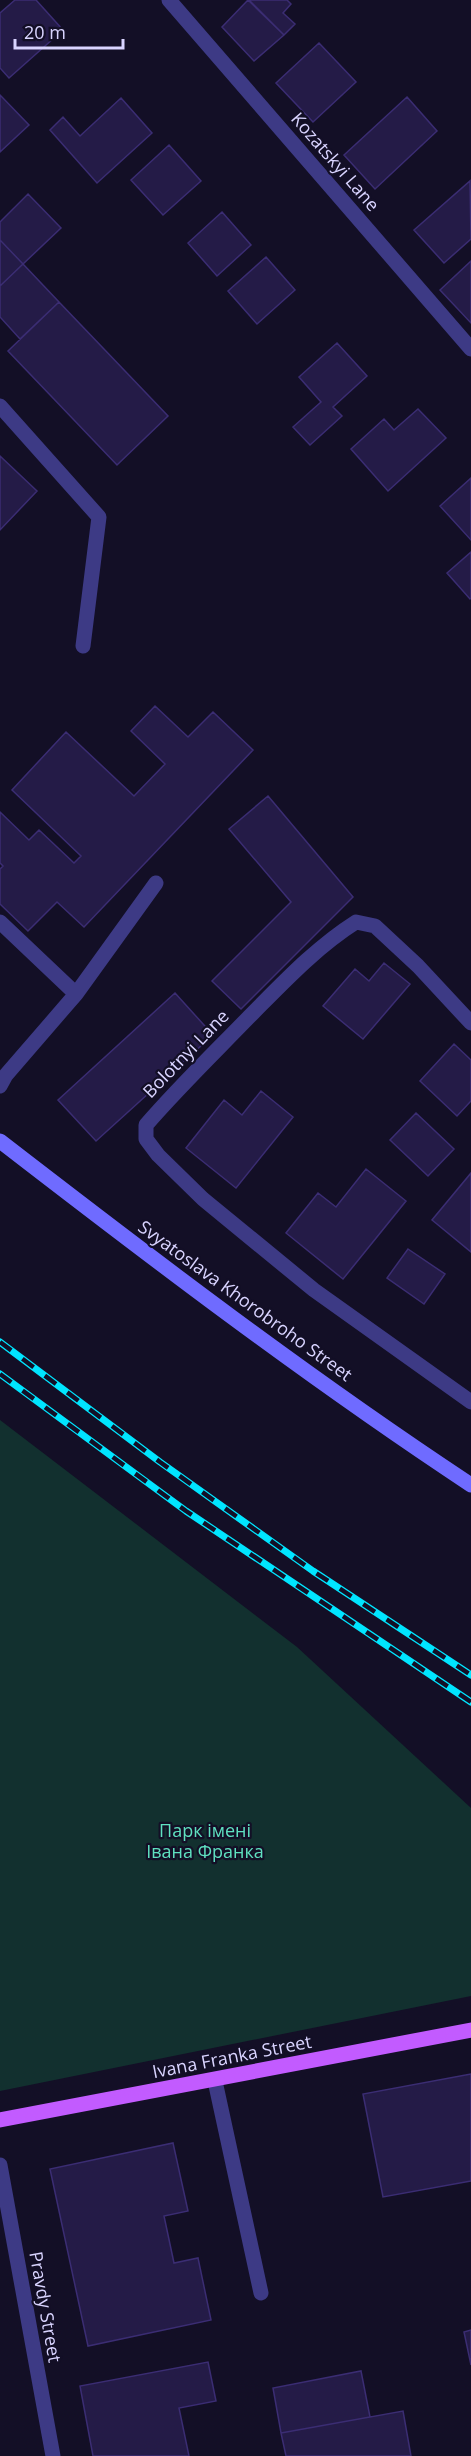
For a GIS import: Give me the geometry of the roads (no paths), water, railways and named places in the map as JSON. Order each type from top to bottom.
[{"type":"main road","name":"Svyatoslava Khorobroho Street","points":[[0,1141],[183,1282],[410,1445],[471,1485]]},
{"type":"main road","name":"Ivana Franka Street","points":[[0,2120],[471,2030]]},
{"type":"street","name":"Kozatskyi Lane","points":[[173,1],[471,349]]},
{"type":"street","points":[[0,406],[99,517],[83,646]]},
{"type":"street","points":[[0,1086],[76,994],[156,883]]},
{"type":"street","points":[[0,922],[76,994]]},
{"type":"street","name":"Bolotnyi Lane","points":[[471,1023],[418,966],[375,926],[356,922],[303,965],[168,1098],[146,1125],[146,1139],[158,1155],[203,1199],[305,1283],[471,1402]]},
{"type":"street","points":[[215,2080],[261,2293]]},
{"type":"street","name":"Pravdy Street","points":[[0,2165],[53,2456]]},
{"type":"railway","points":[[0,1342],[160,1462],[313,1571],[471,1675]]},
{"type":"railway","points":[[0,1374],[186,1511],[471,1702]]},
{"type":"park label","name":"Парк імені Івана Франка","points":[[205,1841]]}]
